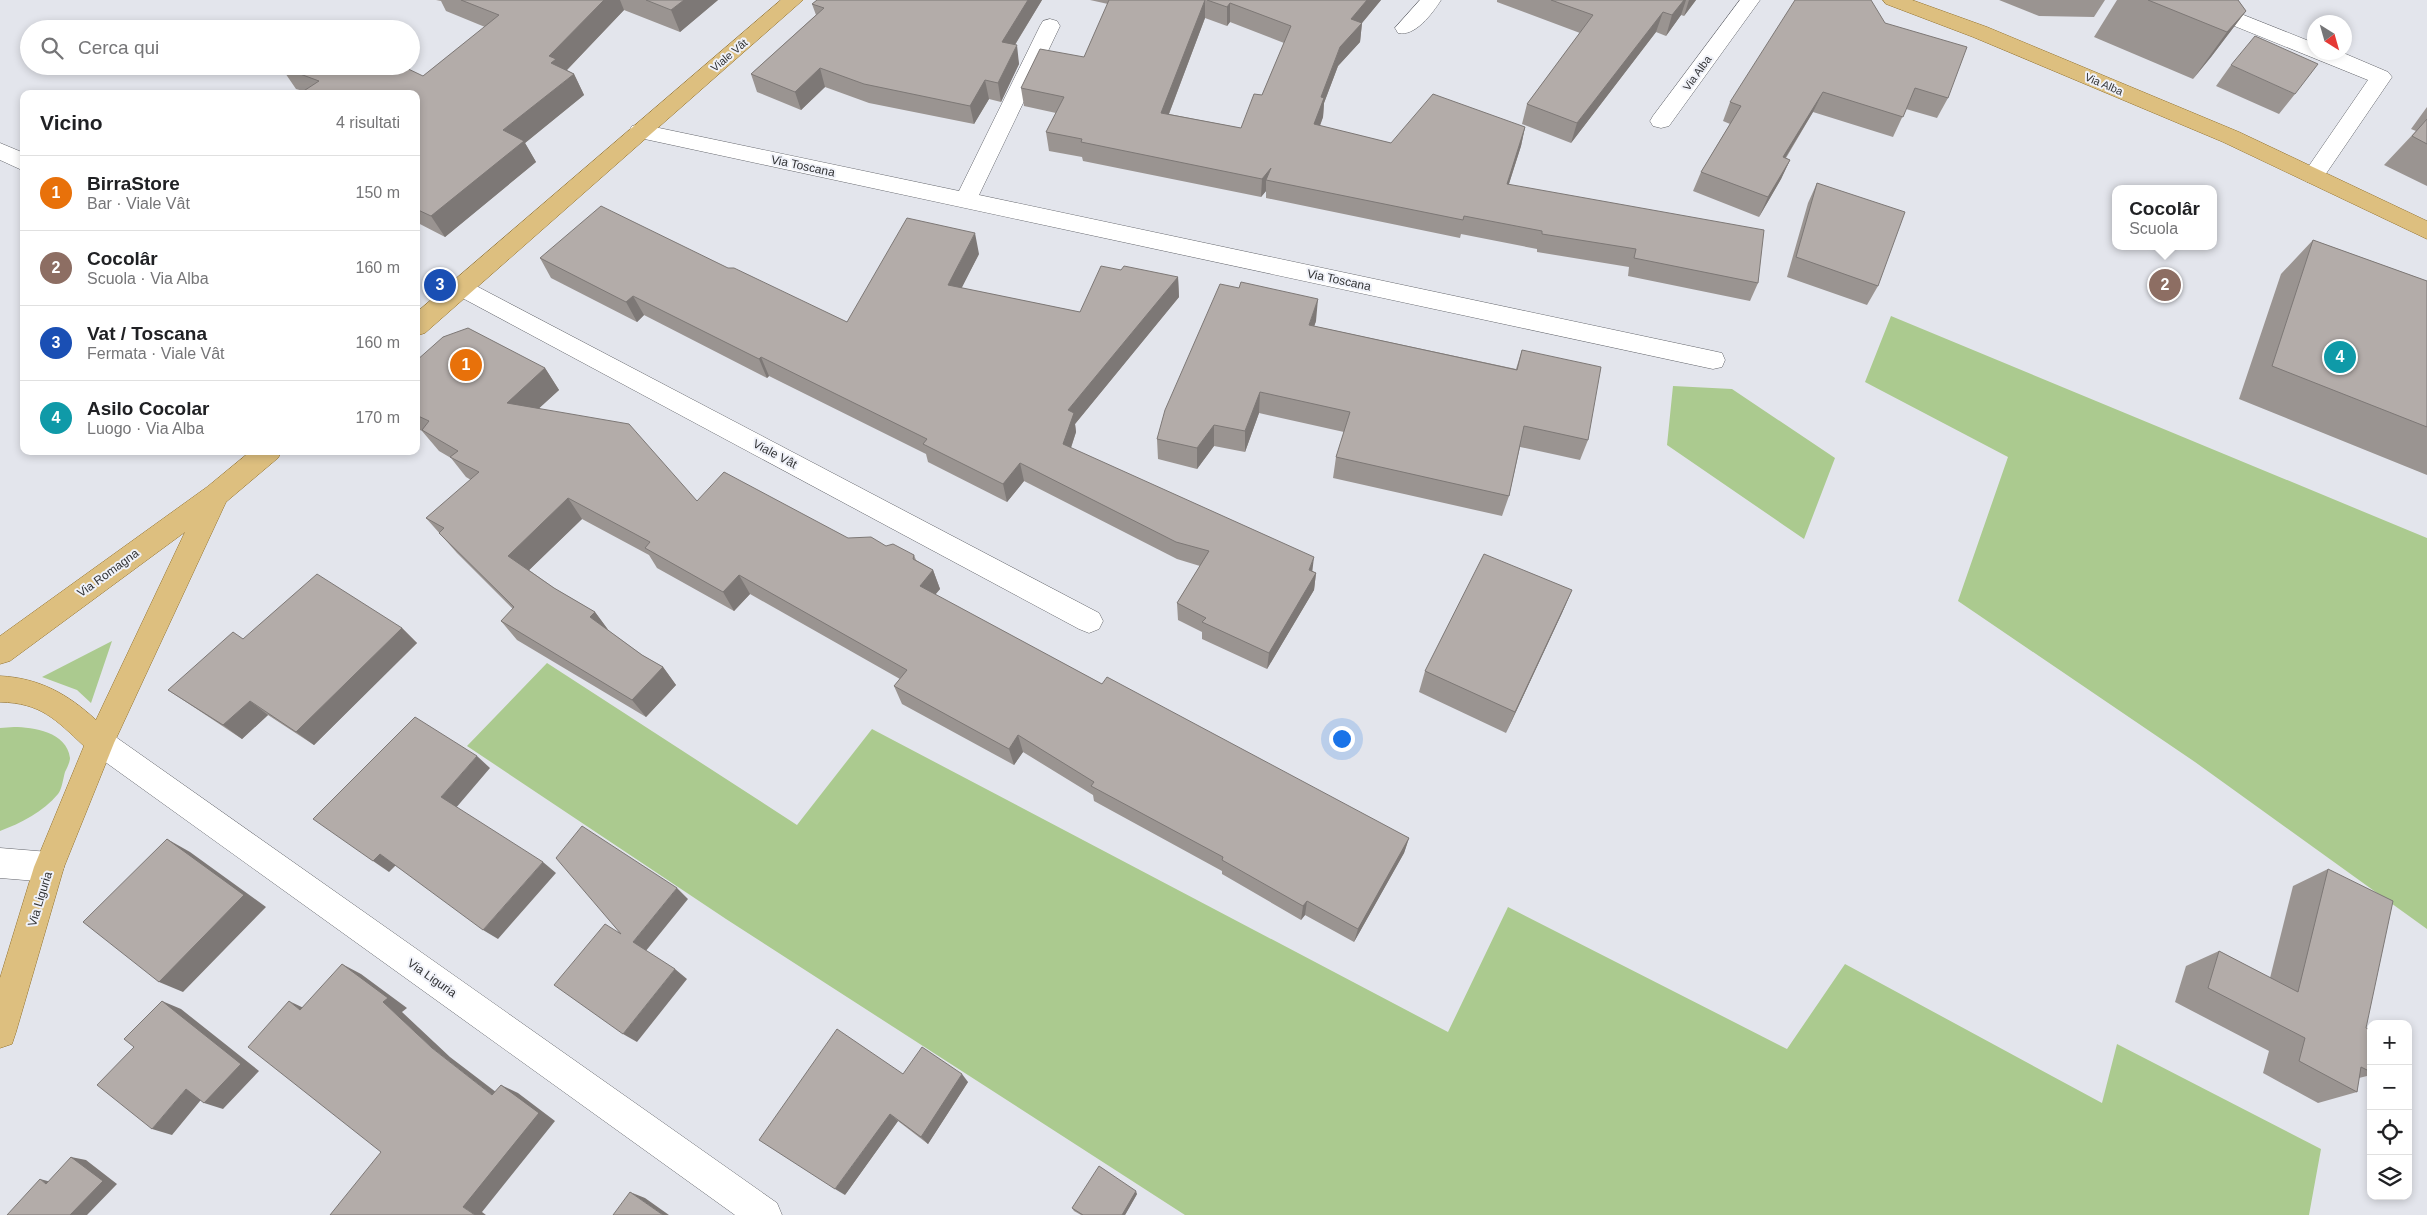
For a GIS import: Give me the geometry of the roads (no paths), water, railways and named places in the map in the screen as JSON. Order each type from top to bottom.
[{"type":"main road","name":"Viale Vât","points":[[420,323],[793,0]]},
{"type":"main road","name":"Via Alba","points":[[1893,0],[1980,32],[2204,126],[2427,230]]},
{"type":"main road","points":[[216,495],[264,455]]},
{"type":"main road","name":"Via Romagna","points":[[0,652],[216,495]]},
{"type":"main road","name":"Via Liguria","points":[[0,1032],[49,867],[100,742],[216,495]]},
{"type":"main road","name":"Via Liguria","points":[[0,689],[18,688],[43,695],[67,711],[100,742]]},
{"type":"street","points":[[1405,28],[1431,0]]},
{"type":"street","name":"Via Alba","points":[[1661,121],[1750,0]]},
{"type":"street","points":[[2187,0],[2307,47]]},
{"type":"street","points":[[966,200],[1050,26]]},
{"type":"street","points":[[2313,176],[2381,77],[2340,60]]},
{"type":"street","name":"Via Toscana","points":[[640,131],[1713,360]]},
{"type":"street","points":[[0,150],[20,161]]},
{"type":"street","name":"Viale Vât","points":[[461,287],[1090,621]]},
{"type":"street","name":"Via Liguria","points":[[100,742],[765,1215]]},
{"type":"street","points":[[0,863],[49,867]]},
{"type":"place","name":"Vat / Toscana","points":[[440,285]]},
{"type":"place","name":"Cocolâr","points":[[2165,285]]},
{"type":"place","name":"Asilo Cocolar","points":[[2340,357]]},
{"type":"place","name":"BirraStore","points":[[466,365]]}]
